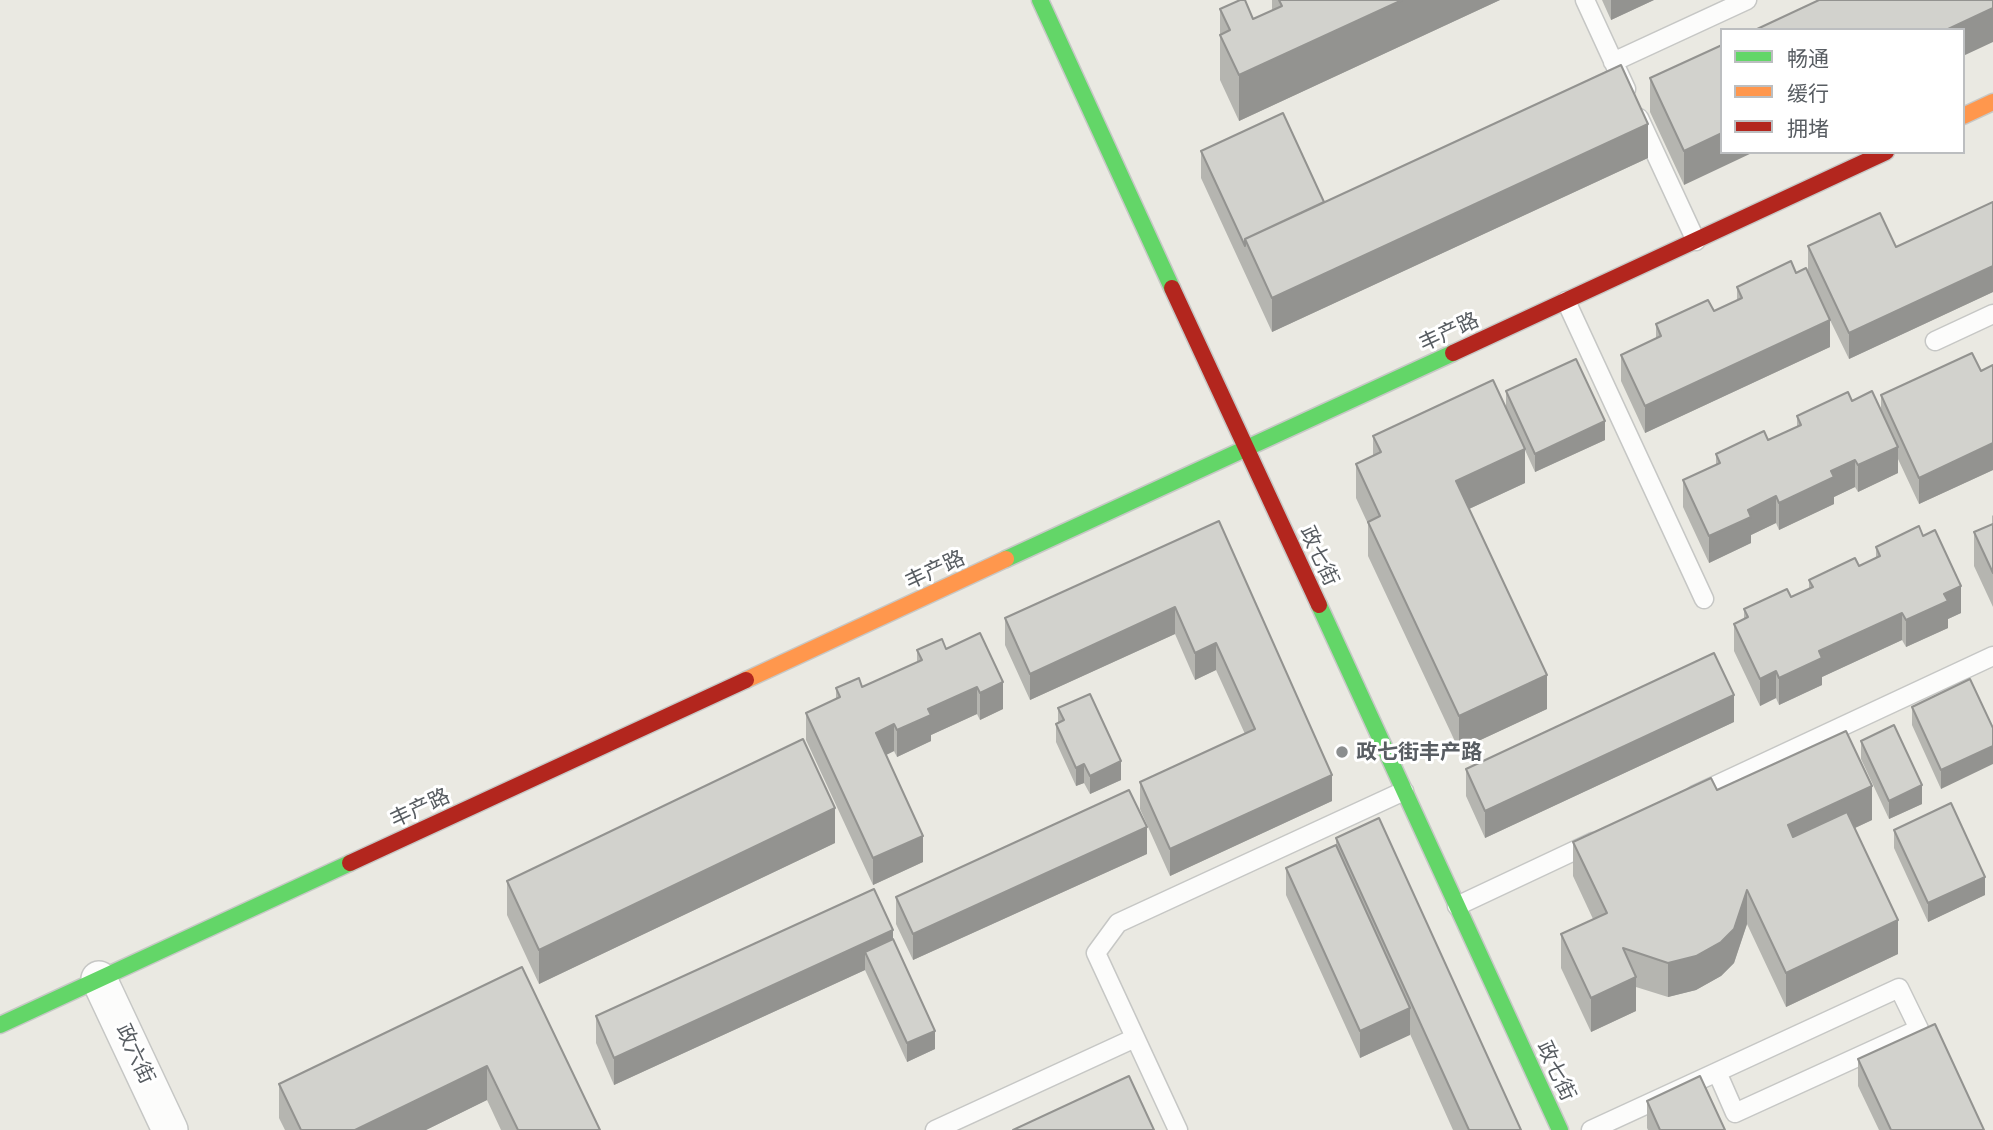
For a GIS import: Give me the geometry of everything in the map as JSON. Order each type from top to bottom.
[{"type":"street","name":"政七街","points":[[1040,0],[1560,1130]]},
{"type":"street","points":[[1965,115],[1993,102]]},
{"type":"street","name":"丰产路","points":[[0,1025],[1882,154]]},
{"type":"street","name":"政六街","points":[[99,979],[170,1130]]},
{"type":"lane","points":[[1585,0],[1696,241]]},
{"type":"lane","points":[[1613,62],[1746,0]]},
{"type":"lane","points":[[1566,301],[1704,599]]},
{"type":"lane","points":[[1935,341],[1993,314]]},
{"type":"lane","points":[[1681,801],[1993,656]]},
{"type":"lane","points":[[1178,1130],[1096,953],[1118,923],[1404,792]]},
{"type":"lane","points":[[1457,906],[1606,836]]},
{"type":"lane","points":[[1591,1130],[1899,988],[1919,1029],[1735,1113],[1717,1072]]},
{"type":"lane","points":[[935,1130],[1135,1038]]},
{"type":"building","points":[[1245,0],[1253,19],[1282,6],[1279,0],[1402,0],[1239,75],[1220,35],[1230,30],[1220,9]]},
{"type":"building","points":[[1819,0],[1993,0],[1993,8],[1950,28],[1759,28]]},
{"type":"building","points":[[1720,46],[1720,134],[1684,151],[1650,78]]},
{"type":"building","points":[[1621,65],[1648,124],[1272,298],[1245,239]]},
{"type":"building","points":[[1283,113],[1324,202],[1245,239],[1245,246],[1201,151]]},
{"type":"building","points":[[1993,202],[1993,266],[1849,333],[1808,246],[1880,213],[1896,247]]},
{"type":"building","points":[[1791,261],[1796,273],[1806,268],[1830,320],[1645,406],[1621,355],[1661,336],[1656,324],[1708,300],[1714,311],[1742,298],[1737,287]]},
{"type":"building","points":[[1972,353],[1981,371],[1993,365],[1993,443],[1919,478],[1881,395]]},
{"type":"building","points":[[1576,359],[1605,421],[1535,454],[1506,391]]},
{"type":"building","points":[[1493,380],[1525,449],[1456,481],[1547,675],[1459,716],[1368,522],[1380,516],[1356,464],[1381,452],[1373,436]]},
{"type":"building","points":[[1872,391],[1898,447],[1858,465],[1855,460],[1831,471],[1834,477],[1779,503],[1776,496],[1748,510],[1751,517],[1709,536],[1683,480],[1720,463],[1716,454],[1764,431],[1768,440],[1801,425],[1797,416],[1848,392],[1852,401]]},
{"type":"building","points":[[1219,521],[1332,775],[1170,849],[1140,782],[1255,729],[1216,643],[1195,653],[1175,607],[1030,674],[1005,618]]},
{"type":"building","points":[[1993,524],[1993,573],[1974,532]]},
{"type":"building","points":[[1919,526],[1923,536],[1935,530],[1961,586],[1944,594],[1948,601],[1906,620],[1902,613],[1819,651],[1822,658],[1779,678],[1776,671],[1760,679],[1734,624],[1748,617],[1744,609],[1787,589],[1791,597],[1813,587],[1809,580],[1855,558],[1859,566],[1880,556],[1876,547]]},
{"type":"building","points":[[980,633],[1003,682],[980,693],[977,687],[928,709],[931,715],[897,730],[894,724],[876,733],[923,836],[873,858],[806,713],[840,697],[836,688],[859,678],[862,687],[922,660],[917,650],[942,639],[946,649]]},
{"type":"building","points":[[1714,653],[1734,695],[1485,811],[1466,769]]},
{"type":"building","points":[[1970,679],[1993,728],[1993,746],[1941,770],[1912,707]]},
{"type":"building","points":[[1090,694],[1121,761],[1090,776],[1084,764],[1076,768],[1056,724],[1064,720],[1058,708]]},
{"type":"building","points":[[1894,725],[1922,785],[1889,801],[1861,741]]},
{"type":"building","points":[[1846,731],[1872,786],[1788,825],[1793,837],[1847,812],[1898,920],[1786,973],[1747,890],[1734,929],[1721,942],[1696,956],[1668,963],[1623,948],[1636,977],[1591,998],[1561,934],[1607,913],[1573,842],[1711,778],[1717,790]]},
{"type":"building","points":[[803,739],[835,808],[539,950],[507,881]]},
{"type":"building","points":[[1129,790],[1147,827],[913,934],[896,897]]},
{"type":"building","points":[[1951,803],[1985,877],[1928,903],[1894,830]]},
{"type":"building","points":[[1379,818],[1521,1130],[1469,1130],[1336,838]]},
{"type":"building","points":[[1336,845],[1410,1008],[1360,1031],[1286,868]]},
{"type":"building","points":[[874,889],[893,930],[614,1058],[596,1016]]},
{"type":"building","points":[[893,939],[935,1031],[907,1043],[865,952]]},
{"type":"building","points":[[522,967],[600,1130],[518,1130],[487,1066],[355,1130],[301,1130],[279,1084]]},
{"type":"building","points":[[1935,1024],[1984,1130],[1891,1130],[1858,1059]]},
{"type":"building","points":[[1129,1076],[1154,1130],[1013,1130]]},
{"type":"building","points":[[1700,1076],[1725,1130],[1660,1130],[1647,1101]]},
{"type":"traffic: fast","points":[[1040,0],[1172,288]]},
{"type":"traffic: fast","points":[[1006,559],[1453,353]]},
{"type":"traffic: fast","points":[[1319,605],[1560,1130]]},
{"type":"traffic: fast","points":[[0,1025],[350,863]]},
{"type":"traffic: slow","points":[[1965,115],[1993,102]]},
{"type":"traffic: slow","points":[[746,680],[1006,559]]},
{"type":"traffic: jam","points":[[1453,353],[1882,154]]},
{"type":"traffic: jam","points":[[1172,288],[1319,605]]},
{"type":"traffic: jam","points":[[350,863],[746,680]]},
{"type":"place","name":"政七街丰产路","points":[[1342,752]]}]
